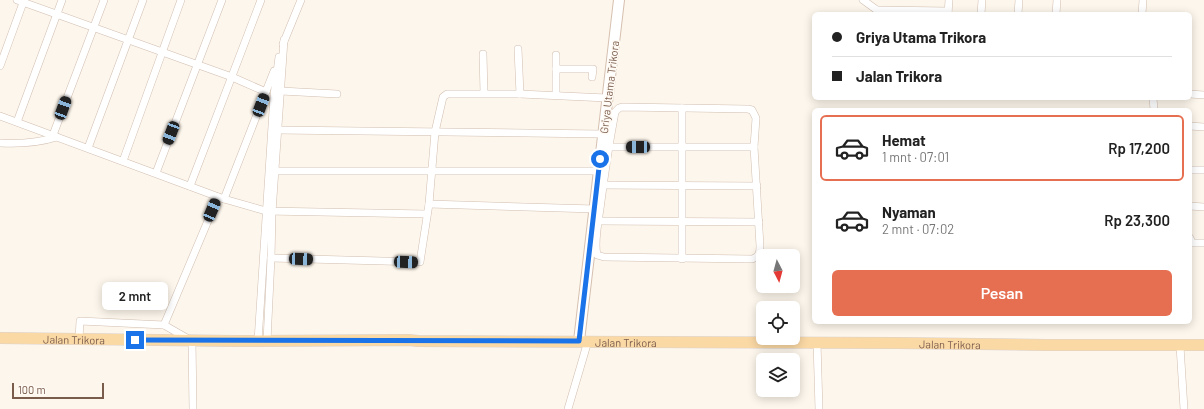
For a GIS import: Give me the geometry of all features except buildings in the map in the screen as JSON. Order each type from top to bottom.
[{"type":"main road","name":"Jalan Trikora","points":[[0,338],[192,341],[584,341],[1204,345]]},
{"type":"street","points":[[17,122],[62,0]]},
{"type":"street","points":[[0,143],[13,144],[43,141],[55,136],[104,0]]},
{"type":"street","points":[[88,148],[143,0]]},
{"type":"street","points":[[123,161],[181,0]]},
{"type":"street","points":[[156,173],[222,0]]},
{"type":"street","points":[[190,186],[261,0]]},
{"type":"street","points":[[164,325],[221,198],[266,92],[284,40],[301,0]]},
{"type":"street","name":"Griya Utama Trikora","points":[[584,341],[595,209],[600,185],[599,171],[602,134],[619,0]]},
{"type":"street","points":[[863,0],[880,12]]},
{"type":"street","points":[[948,12],[949,0]]},
{"type":"street","points":[[981,12],[982,0]]},
{"type":"street","points":[[1018,12],[1019,0]]},
{"type":"street","points":[[1056,12],[1057,0]]},
{"type":"street","points":[[1142,12],[1143,0]]},
{"type":"street","points":[[0,66],[22,1],[232,77],[266,92]]},
{"type":"street","points":[[262,341],[271,258],[269,211],[274,171],[284,40]]},
{"type":"street","points":[[518,49],[520,94]]},
{"type":"street","points":[[483,54],[484,93]]},
{"type":"street","points":[[556,55],[556,95]]},
{"type":"street","points":[[262,341],[274,95],[278,57]]},
{"type":"street","points":[[556,69],[593,70],[592,77]]},
{"type":"street","points":[[281,91],[337,94]]},
{"type":"street","points":[[271,258],[420,262],[428,214],[435,132],[444,95],[454,93],[484,93],[607,98]]},
{"type":"street","points":[[1192,94],[1204,95]]},
{"type":"street","points":[[619,108],[682,108],[752,110],[756,118],[754,147],[760,253],[752,260],[599,256],[596,250],[599,221],[600,185],[615,112],[619,108]]},
{"type":"street","points":[[682,108],[682,259]]},
{"type":"street","points":[[0,116],[221,198],[269,211],[428,214]]},
{"type":"street","points":[[1192,126],[1204,126]]},
{"type":"street","points":[[277,130],[602,134]]},
{"type":"street","points":[[608,147],[754,147]]},
{"type":"street","points":[[1192,170],[1204,170]]},
{"type":"street","points":[[274,171],[599,171]]},
{"type":"street","points":[[600,185],[756,186]]},
{"type":"street","points":[[428,204],[595,209]]},
{"type":"street","points":[[1192,206],[1204,207]]},
{"type":"street","points":[[599,221],[759,222]]},
{"type":"street","points":[[1192,243],[1204,244]]},
{"type":"street","points":[[79,339],[80,321],[164,325],[192,341],[193,409]]},
{"type":"street","points":[[568,409],[584,341]]},
{"type":"street","points":[[817,342],[819,409]]},
{"type":"street","points":[[1180,346],[1184,409]]},
{"type":"route","points":[[135,340],[579,341],[600,159]]}]
